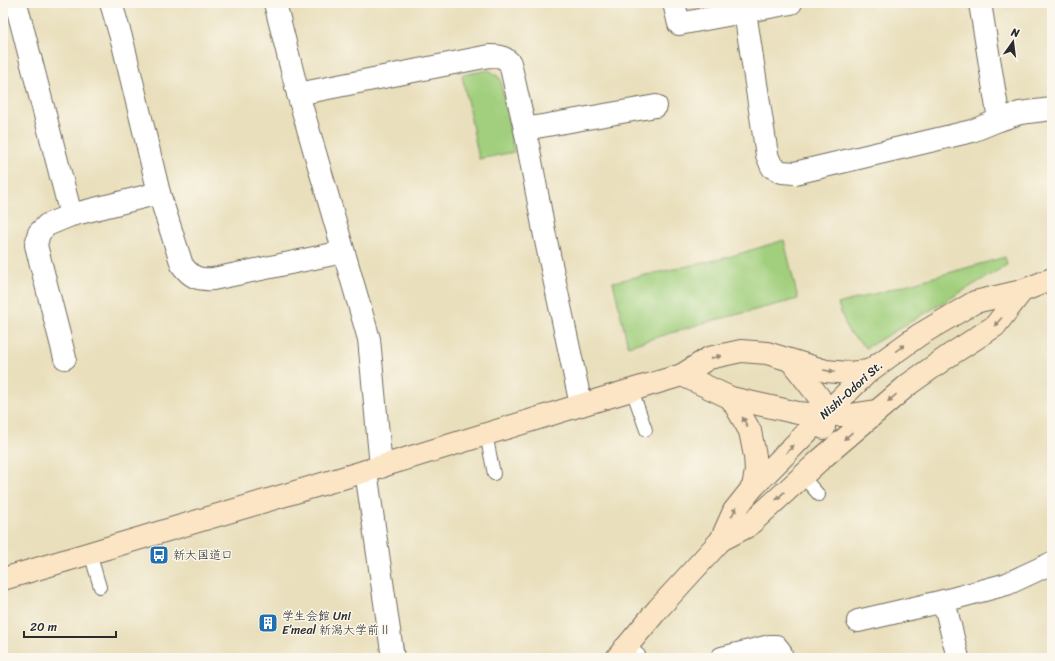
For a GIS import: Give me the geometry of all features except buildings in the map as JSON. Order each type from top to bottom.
[{"type":"street","points":[[16,3],[71,215]]},
{"type":"street","points":[[111,3],[159,193],[182,265],[188,273],[196,278],[204,280],[213,279],[343,252]]},
{"type":"street","points":[[274,3],[298,94],[369,339],[374,469],[393,658]]},
{"type":"street","points":[[674,3],[679,24],[791,3]]},
{"type":"street","points":[[980,3],[999,120]]},
{"type":"street","points":[[745,12],[766,155],[772,167],[782,172],[795,173],[964,133],[1020,113],[1052,110]]},
{"type":"street","points":[[298,94],[489,56],[505,58],[510,63],[525,129],[545,236],[581,405]]},
{"type":"street","points":[[525,129],[656,106]]},
{"type":"street","points":[[65,358],[36,245],[39,233],[47,224],[71,215],[159,193]]},
{"type":"street","name":"Nishi-Odori St.","points":[[625,655],[658,609],[721,540],[734,511],[753,487],[869,371],[919,335],[976,302],[1022,291],[1052,279]]},
{"type":"street","name":"Nishi-Odori St.","points":[[721,540],[748,526],[820,460],[909,384],[995,326],[1022,291]]},
{"type":"street","points":[[3,579],[374,469],[682,375],[709,358],[741,351],[767,353],[826,371],[848,374],[869,371]]},
{"type":"street","points":[[791,360],[819,397],[824,415],[824,439],[820,460]]},
{"type":"street","points":[[682,375],[731,398],[798,413],[850,415],[876,411]]},
{"type":"street","points":[[731,398],[750,431],[755,456],[756,471],[753,487]]},
{"type":"street","points":[[858,621],[894,607],[944,601],[1006,584],[1052,563]]},
{"type":"street","points":[[944,601],[958,658]]},
{"type":"street","points":[[722,658],[770,646],[776,646],[780,651],[782,658]]},
{"type":"lane","points":[[632,390],[646,430]]},
{"type":"lane","points":[[486,434],[494,474]]},
{"type":"lane","points":[[802,476],[819,495]]},
{"type":"lane","points":[[90,554],[100,587]]},
{"type":"green space","points":[[489,70],[500,78],[514,152],[479,159],[462,75]]},
{"type":"green space","points":[[784,240],[798,299],[704,323],[628,346],[613,282],[725,258]]},
{"type":"green space","points":[[1005,257],[1007,265],[866,348],[848,331],[838,304]]},
{"type":"place","name":"新大国道口","points":[[159,555]]},
{"type":"place","name":"学生会館 Uni E’meal 新潟大学前Ⅱ","points":[[268,623]]}]
